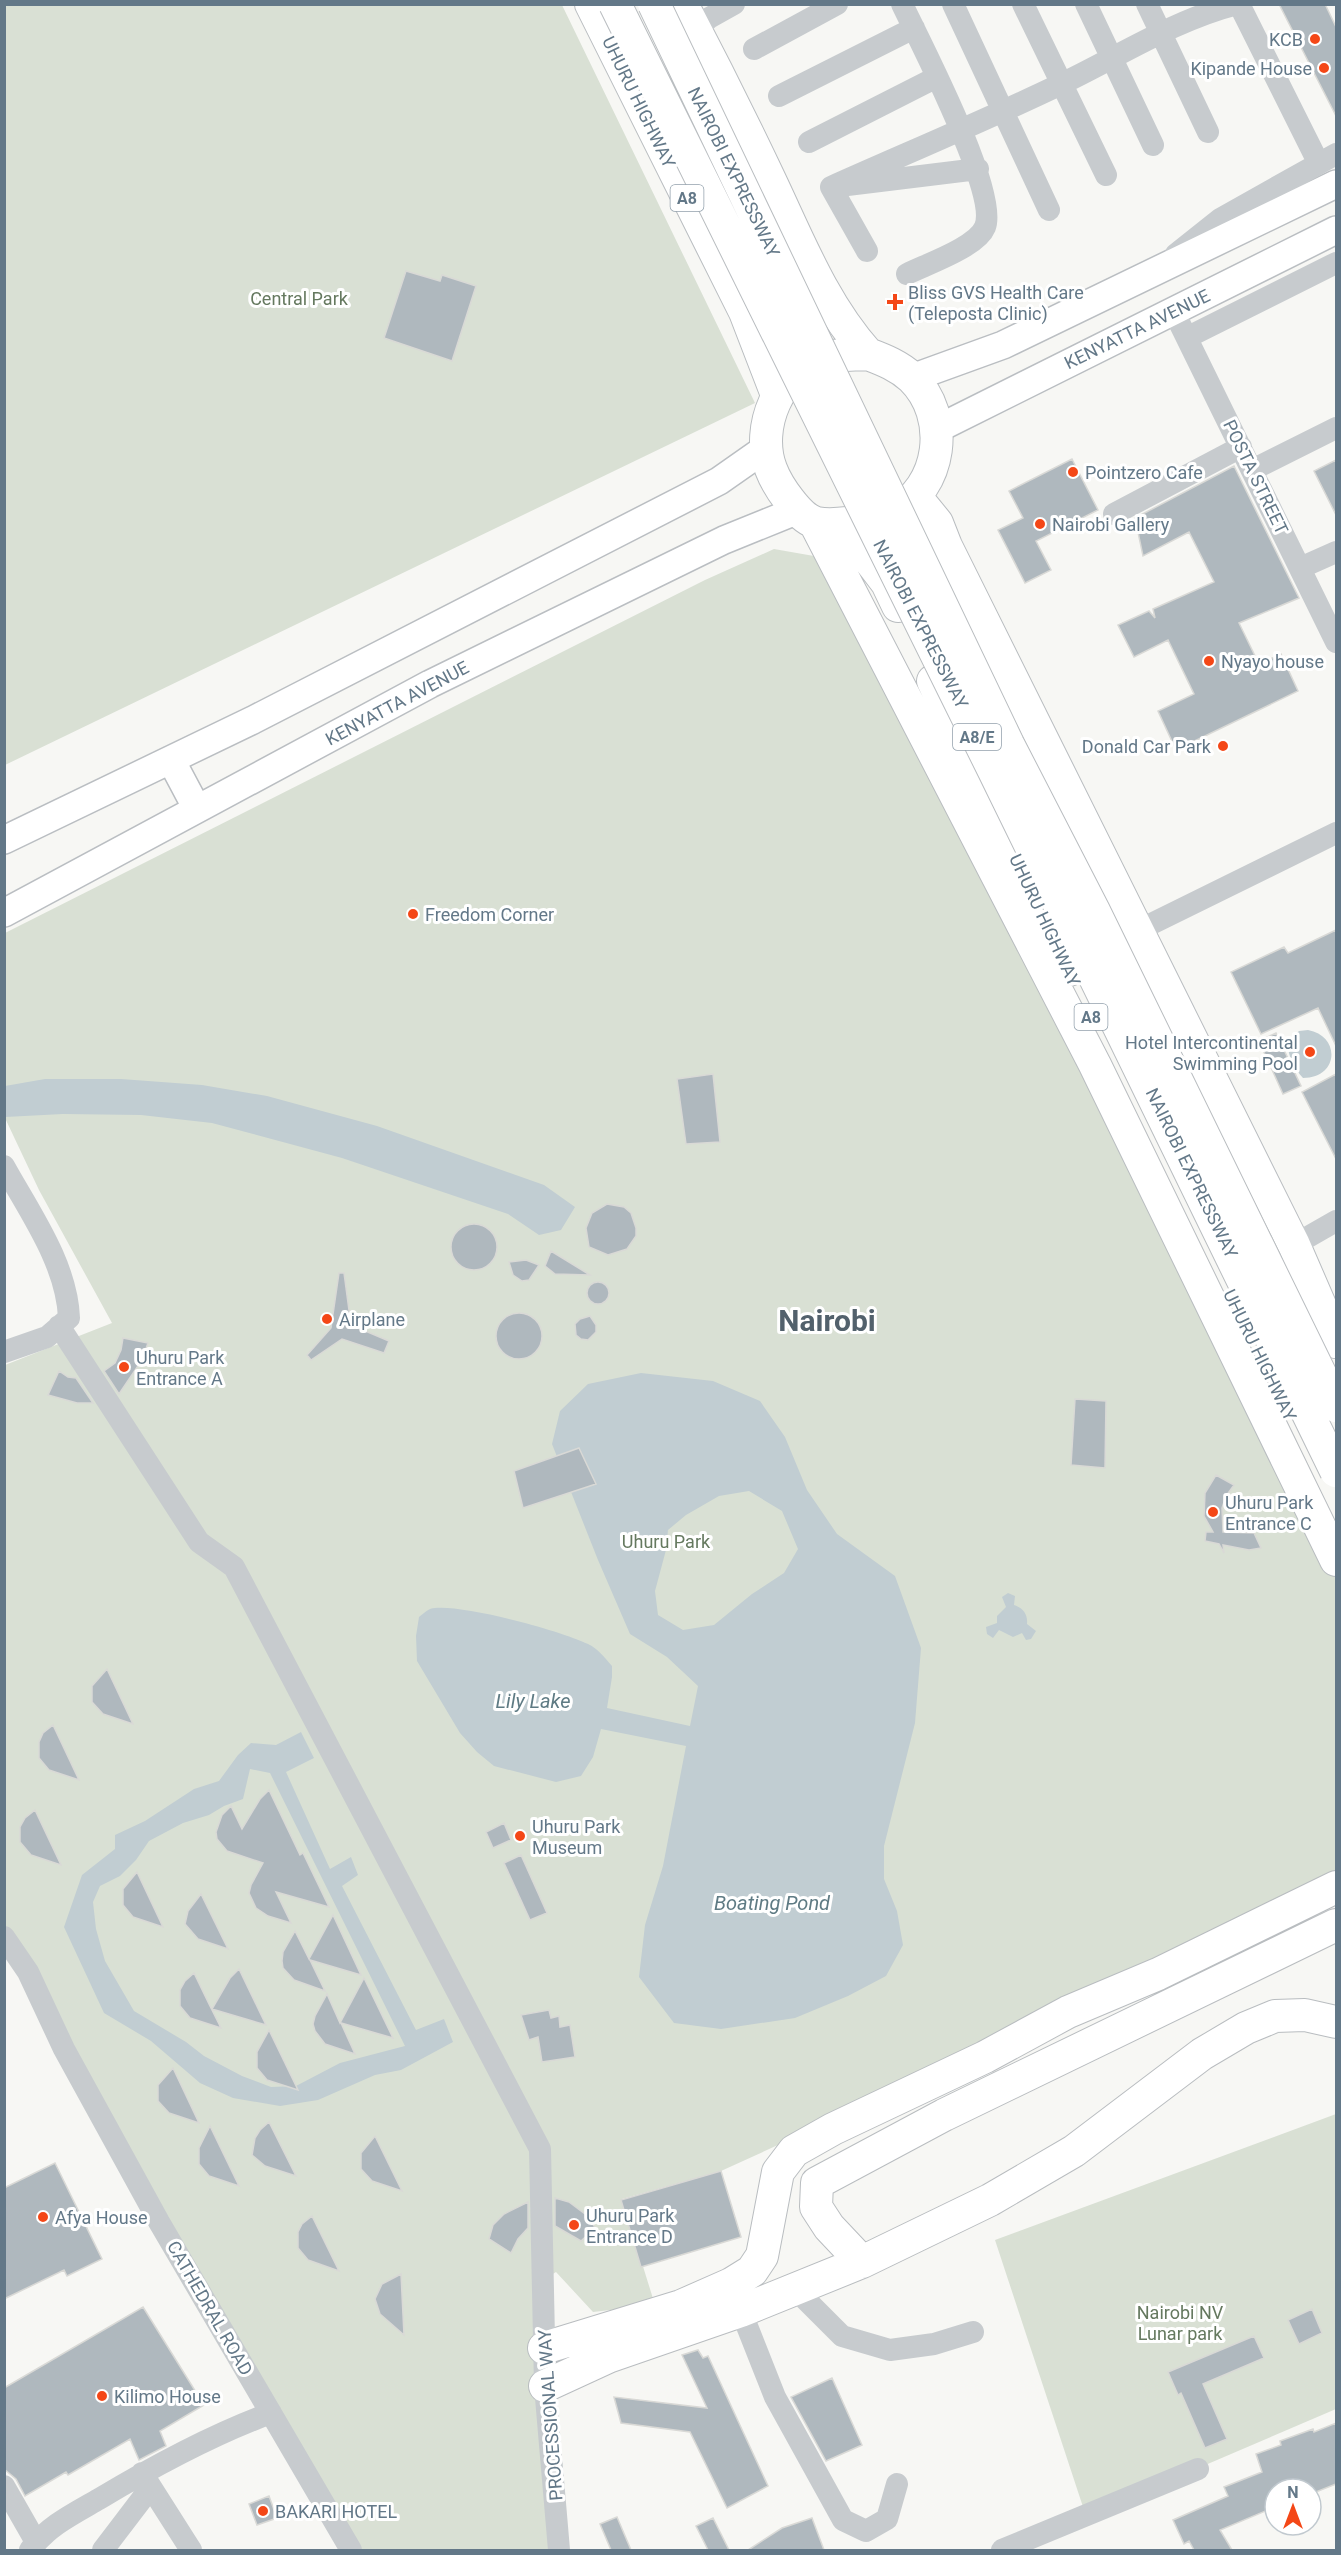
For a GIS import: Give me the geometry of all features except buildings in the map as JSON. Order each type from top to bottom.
[{"type":"highway","name":"UHURU HIGHWAY","points":[[591,4],[745,312],[777,395]]},
{"type":"highway","name":"NAIROBI EXPRESSWAY","points":[[615,4],[1031,846],[1336,1471]]},
{"type":"highway","name":"NAIROBI EXPRESSWAY","points":[[654,4],[1008,744],[1094,911],[1336,1406]]},
{"type":"highway","name":"A8","points":[[689,17],[738,112],[824,294],[846,330],[868,354]]},
{"type":"highway","name":"A8","points":[[868,354],[894,364],[912,378],[929,402],[937,429],[934,461],[929,476],[915,496],[894,513],[869,522],[818,519],[780,486],[770,468],[765,448],[767,420],[777,395],[796,373],[822,358],[868,354]]},
{"type":"highway","points":[[915,496],[937,523],[1294,1245],[1336,1342]]},
{"type":"highway","name":"UHURU HIGHWAY","points":[[818,519],[886,583],[1092,1020],[1207,1248],[1336,1514]]},
{"type":"highway","points":[[818,519],[1095,1065],[1336,1560]]},
{"type":"highway","points":[[544,2348],[681,2306],[731,2284],[752,2271],[762,2256],[778,2172],[794,2151],[843,2124],[985,2057],[1068,2012],[1158,1974],[1336,1887]]},
{"type":"highway","points":[[862,2262],[829,2227],[816,2207],[817,2183],[945,2115],[1336,1925]]},
{"type":"highway","points":[[546,2386],[609,2357],[741,2311],[862,2262],[990,2200],[1074,2151],[1202,2054],[1246,2028],[1275,2016],[1305,2015],[1336,2022]]},
{"type":"main road","points":[[912,378],[1003,345],[1336,184]]},
{"type":"main road","name":"KENYATTA AVENUE","points":[[937,429],[1336,230]]},
{"type":"main road","points":[[4,840],[264,715],[708,486],[765,448]]},
{"type":"main road","name":"KENYATTA AVENUE","points":[[4,913],[430,684],[724,540],[818,519]]},
{"type":"main road","points":[[171,760],[197,809]]},
{"type":"street","points":[[689,17],[709,18],[734,4]]},
{"type":"street","points":[[754,49],[837,4]]},
{"type":"street","points":[[902,4],[978,169],[986,216],[986,226],[980,236],[968,245],[907,274]]},
{"type":"street","points":[[953,4],[1049,210]]},
{"type":"street","points":[[1023,4],[1106,175]]},
{"type":"street","points":[[1086,4],[1153,145]]},
{"type":"street","points":[[1147,4],[1208,132]]},
{"type":"street","points":[[831,187],[1060,84],[1110,56],[1213,10],[1238,4],[1327,158],[1220,219],[1153,272]]},
{"type":"street","points":[[779,96],[914,28]]},
{"type":"street","points":[[809,142],[937,77]]},
{"type":"street","points":[[831,187],[978,169]]},
{"type":"street","points":[[831,187],[867,250]]},
{"type":"street","name":"KENYATTA AVENUE","points":[[1188,337],[1336,263]]},
{"type":"street","name":"POSTA STREET","points":[[1174,312],[1336,642]]},
{"type":"street","points":[[1252,470],[1336,428]]},
{"type":"street","points":[[1114,514],[1240,447]]},
{"type":"street","points":[[1300,568],[1336,552]]},
{"type":"street","points":[[1139,930],[1336,833]]},
{"type":"street","points":[[4,1166],[42,1236],[68,1298],[64,1322],[47,1337],[4,1352]]},
{"type":"street","points":[[1294,1245],[1336,1221]]},
{"type":"street","name":"PROCESSIONAL WAY","points":[[64,1322],[199,1542],[234,1567],[540,2149],[544,2348],[559,2550]]},
{"type":"street","name":"CATHEDRAL ROAD","points":[[4,1937],[28,1972],[64,2049],[159,2222],[351,2550]]},
{"type":"street","points":[[795,2289],[842,2336],[890,2350],[934,2344],[973,2332]]},
{"type":"street","points":[[741,2311],[775,2397],[843,2520],[866,2531],[886,2519],[897,2484]]},
{"type":"street","points":[[4,2486],[33,2546],[50,2528],[146,2480],[239,2425],[271,2413]]},
{"type":"street","points":[[1002,2550],[1198,2469]]},
{"type":"street","points":[[103,2550],[146,2480]]},
{"type":"street","points":[[146,2480],[191,2550]]},
{"type":"green space","name":"Central Park","points":[[5,5],[562,5],[755,403],[5,765]]},
{"type":"green space","name":"Uhuru Park","points":[[774,549],[831,559],[1336,1563],[1336,1872],[971,2057],[721,2171],[622,2199],[655,2305],[593,2312],[556,2272],[543,2280],[559,2550],[352,2550],[5,1940],[5,1365],[112,1323],[39,1190],[5,1118],[5,933],[705,580]]},
{"type":"green space","name":"Nairobi NV Lunar park","points":[[1336,2114],[1336,2409],[1086,2516],[995,2240]]},
{"type":"water","name":"Hotel Intercontinental Swimming Pool","points":[[1308,1030],[1319,1034],[1326,1040],[1331,1056],[1324,1071],[1315,1076],[1303,1078],[1292,1061],[1288,1041],[1299,1031]]},
{"type":"water","points":[[45,1079],[121,1079],[202,1085],[267,1096],[377,1126],[544,1185],[575,1207],[561,1230],[539,1235],[508,1214],[342,1158],[212,1123],[141,1115],[63,1114],[5,1117],[5,1086]]},
{"type":"water","name":"Boating Pond","points":[[641,1373],[713,1381],[760,1401],[785,1437],[807,1490],[837,1534],[895,1576],[921,1648],[915,1723],[884,1846],[884,1879],[897,1911],[903,1945],[886,1976],[848,1996],[795,2018],[721,2029],[674,2023],[639,1977],[645,1925],[663,1866],[686,1746],[601,1729],[593,1757],[581,1776],[556,1782],[494,1766],[460,1733],[417,1661],[416,1636],[419,1617],[427,1611],[435,1608],[449,1608],[489,1614],[574,1638],[598,1651],[612,1666],[607,1708],[690,1726],[698,1686],[667,1657],[630,1634],[552,1444],[560,1411],[588,1384]],"holes":[[[749,1491],[782,1511],[798,1549],[784,1573],[752,1594],[714,1625],[683,1630],[658,1615],[655,1591],[666,1550],[668,1530],[686,1515],[719,1496]]]},
{"type":"water","points":[[1008,1593],[1015,1596],[1014,1605],[1024,1612],[1027,1624],[1036,1631],[1031,1639],[1026,1640],[1022,1633],[1013,1637],[999,1630],[993,1638],[987,1634],[986,1627],[997,1623],[997,1616],[1006,1607],[1002,1597]]},
{"type":"water","points":[[301,1732],[314,1758],[286,1772],[330,1869],[351,1857],[358,1875],[342,1886],[416,2030],[444,2019],[453,2042],[401,2070],[375,2075],[318,2100],[280,2106],[233,2098],[200,2083],[151,2041],[104,2013],[64,1927],[82,1875],[115,1849],[115,1835],[145,1821],[194,1789],[219,1781],[238,1755],[251,1743],[276,1745]],"holes":[[[250,1769],[270,1773],[405,2046],[340,2063],[296,2086],[271,2087],[242,2076],[204,2056],[186,2042],[134,2011],[105,1961],[96,1929],[93,1902],[100,1886],[120,1876],[136,1860],[149,1841],[183,1823],[209,1815],[243,1799]]]},
{"type":"place","name":"KCB","points":[[1315,39]]},
{"type":"place","name":"Kipande House","points":[[1324,68]]},
{"type":"place","name":"Bliss GVS Health Care (Teleposta Clinic)","points":[[895,302]]},
{"type":"place","name":"Pointzero Cafe","points":[[1073,472]]},
{"type":"place","name":"Nairobi Gallery","points":[[1040,524]]},
{"type":"place","name":"Nyayo house","points":[[1209,661]]},
{"type":"place","name":"Donald Car Park","points":[[1223,746]]},
{"type":"place","name":"Freedom Corner","points":[[413,914]]},
{"type":"place","name":"Hotel Intercontinental Swimming Pool","points":[[1310,1052]]},
{"type":"place","name":"Airplane","points":[[327,1319]]},
{"type":"place","name":"Uhuru Park Entrance A","points":[[124,1367]]},
{"type":"place","name":"Uhuru Park Entrance C","points":[[1213,1512]]},
{"type":"place","name":"Uhuru Park Museum","points":[[520,1836]]},
{"type":"place","name":"Afya House","points":[[43,2217]]},
{"type":"place","name":"Uhuru Park Entrance D","points":[[574,2225]]},
{"type":"place","name":"Kilimo House","points":[[102,2396]]},
{"type":"place","name":"BAKARI HOTEL","points":[[263,2511]]},
{"type":"district","name":"Nairobi","points":[[827,1320]]},
{"type":"water label","name":"Lily Lake","points":[[533,1701]]}]
